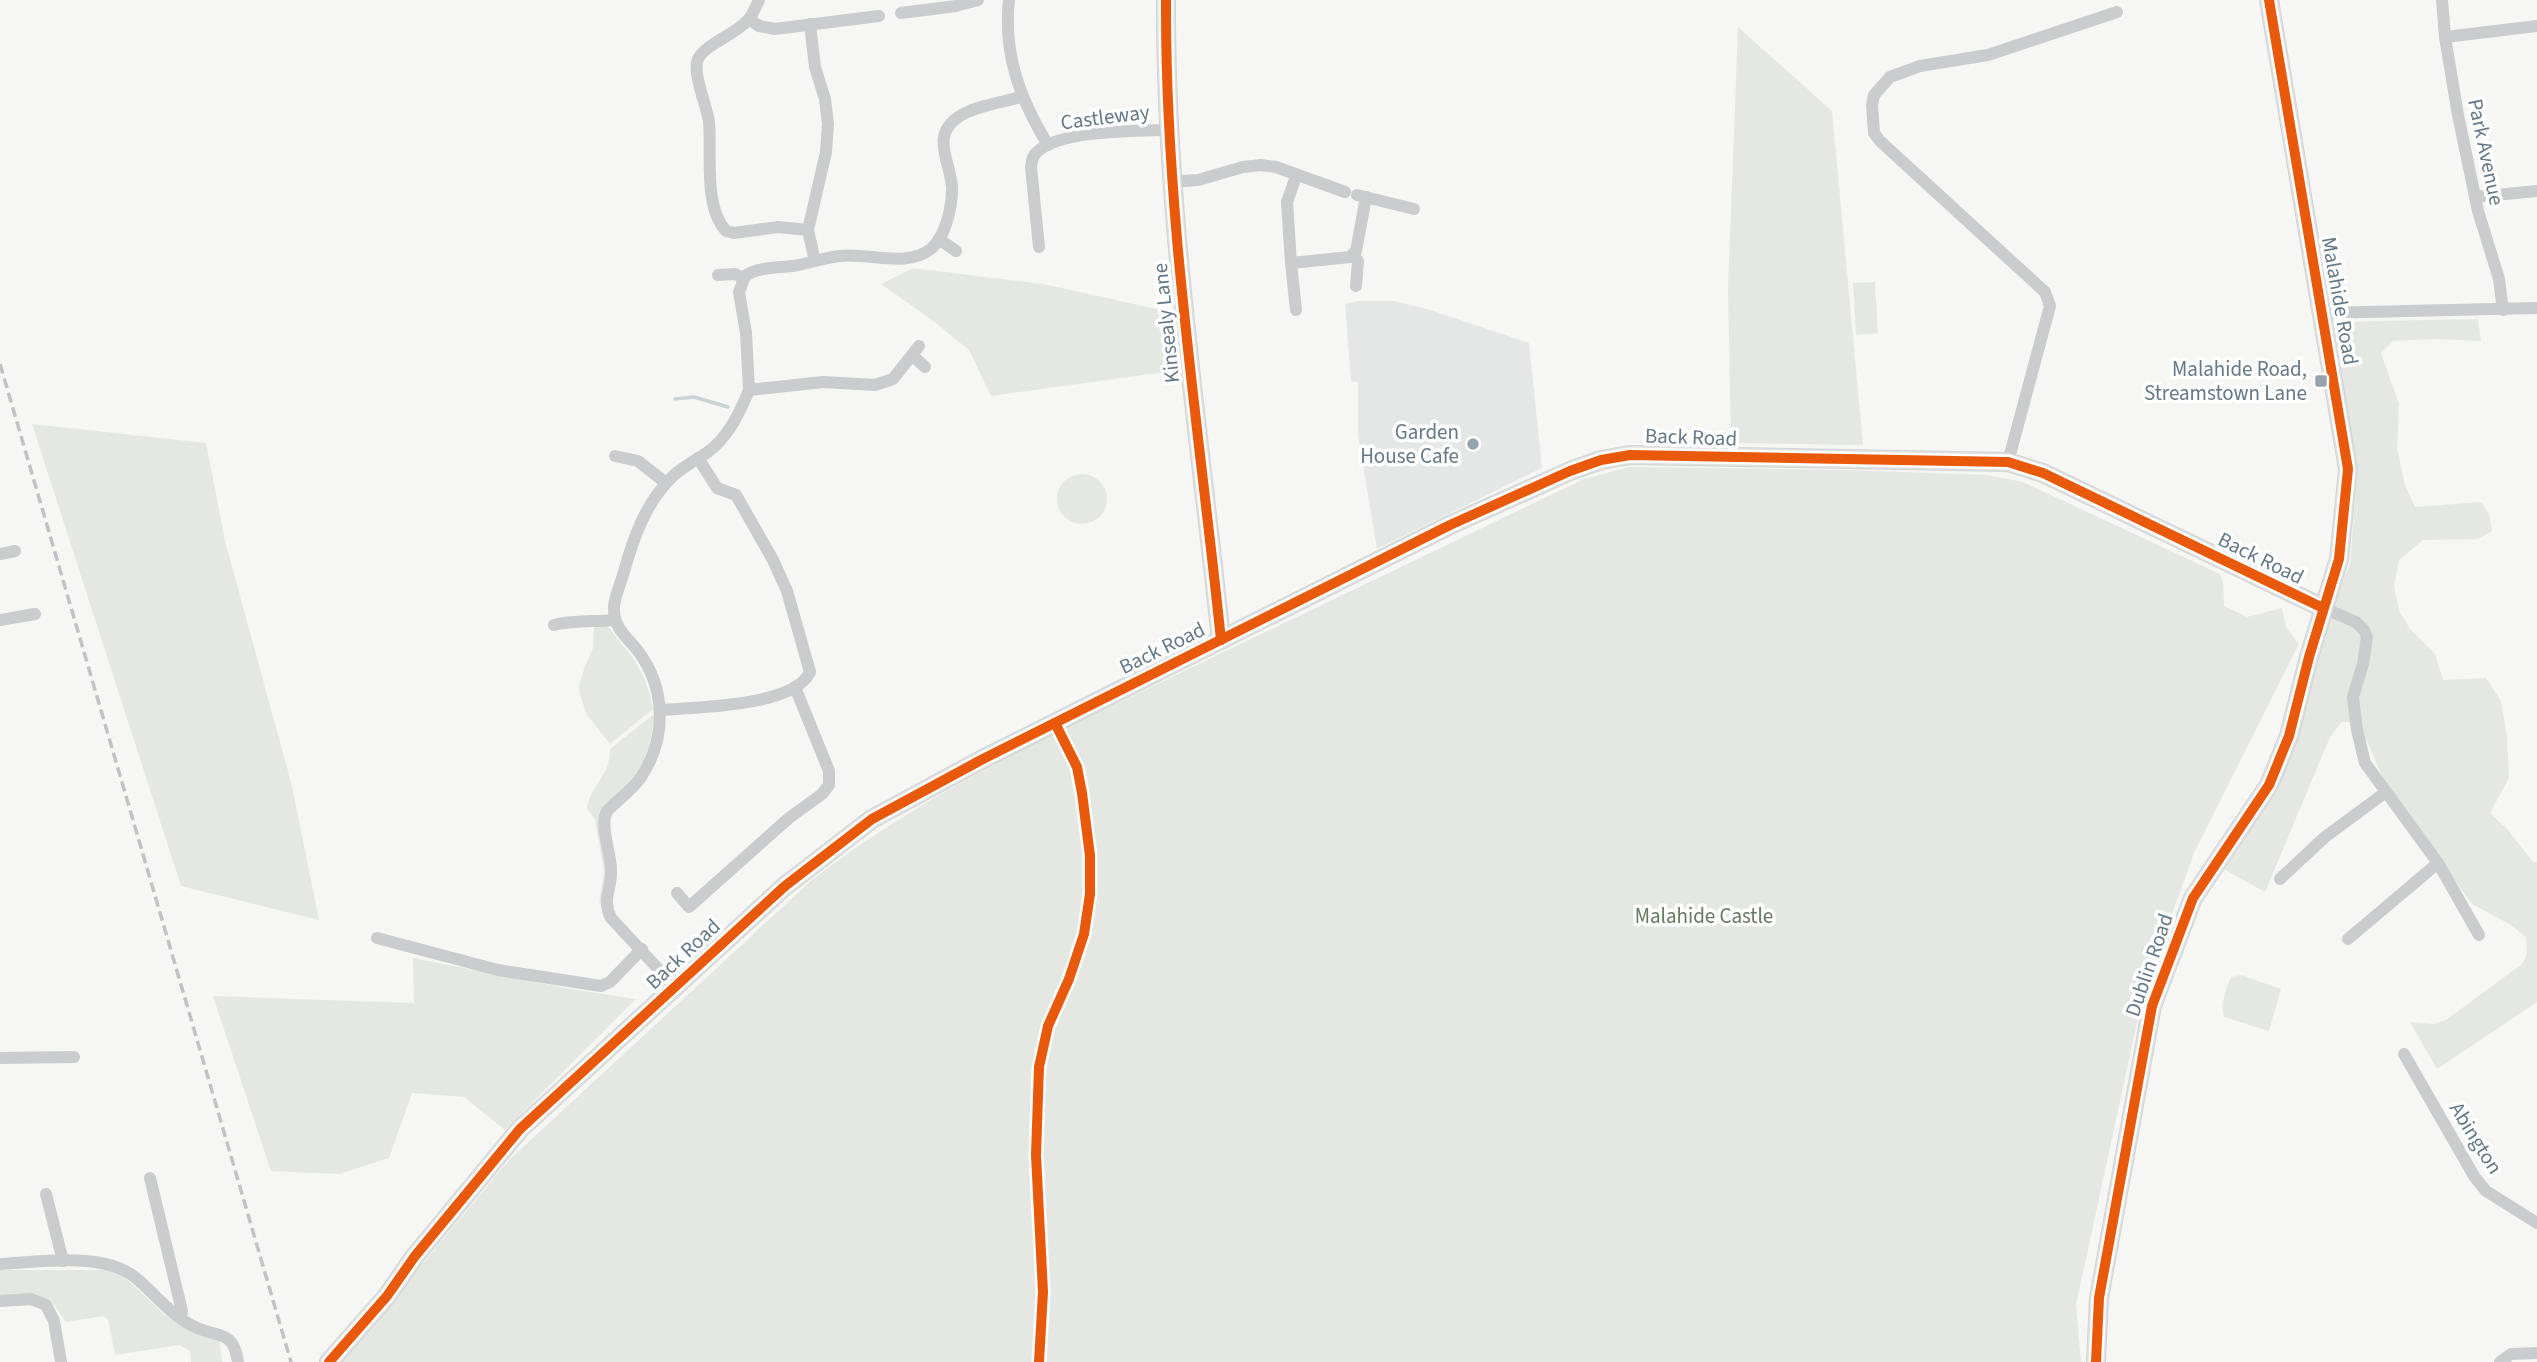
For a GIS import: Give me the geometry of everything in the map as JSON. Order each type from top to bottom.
[{"type":"street","points":[[758,0],[749,19],[705,51],[698,60],[697,73],[709,122],[710,179],[717,216],[726,231],[733,233],[778,227],[808,230]]},
{"type":"street","points":[[901,13],[956,6],[978,0]]},
{"type":"street","name":"Castleway","points":[[1009,0],[1007,16],[1010,49],[1021,97],[1048,145]]},
{"type":"street","name":"Kinsealy Lane","points":[[1166,0],[1168,130],[1182,301],[1221,640]]},
{"type":"street","name":"Malahide Road","points":[[2270,0],[2348,469],[2339,559],[2323,608]]},
{"type":"street","name":"Park Avenue","points":[[2442,0],[2445,37],[2475,197],[2499,279],[2503,310]]},
{"type":"street","points":[[2008,462],[2049,306],[2048,299],[2045,292],[1880,141],[1874,133],[1874,95],[1890,77],[1920,66],[1989,55],[2117,12]]},
{"type":"street","points":[[749,19],[766,28],[879,16]]},
{"type":"street","points":[[810,24],[828,124],[826,152],[808,230],[815,261]]},
{"type":"street","points":[[2445,37],[2537,26]]},
{"type":"street","points":[[675,987],[608,912],[607,890],[611,868],[604,822],[607,811],[633,786],[650,761],[657,740],[661,710],[647,666],[622,634],[615,620],[614,604],[636,532],[666,483],[715,446],[726,434],[749,390],[746,333],[739,292],[744,278],[756,270],[839,256],[911,258],[924,254],[939,239],[947,219],[952,188],[942,145],[945,134],[960,115],[1021,97]]},
{"type":"street","name":"Castleway","points":[[1039,247],[1031,167],[1033,156],[1066,137],[1168,130]]},
{"type":"street","points":[[1172,182],[1198,180],[1243,167],[1261,165],[1276,167],[1356,195],[1413,209]]},
{"type":"street","points":[[1296,176],[1287,202],[1296,310]]},
{"type":"street","points":[[2475,197],[2537,191]]},
{"type":"street","points":[[1356,195],[1353,254],[1358,261],[1356,286]]},
{"type":"street","points":[[939,239],[956,251]]},
{"type":"street","points":[[1291,263],[1350,257],[1353,254]]},
{"type":"street","points":[[719,275],[735,274],[744,278]]},
{"type":"street","points":[[2322,313],[2537,308]]},
{"type":"street","points":[[749,390],[823,382],[875,385],[892,379],[915,350],[925,366]]},
{"type":"street","name":"Back Road","points":[[329,1362],[367,1321],[415,1256],[520,1129],[785,886],[872,819],[981,760],[1221,640],[1472,515],[1570,471],[1601,460],[1630,454],[2008,462],[2043,473],[2323,608]]},
{"type":"street","points":[[615,456],[638,461],[666,483]]},
{"type":"street","points":[[661,710],[753,703],[795,687],[808,678],[810,667],[784,582],[736,495],[713,484],[698,458]]},
{"type":"street","points":[[0,554],[15,551]]},
{"type":"street","points":[[2323,608],[2356,622],[2367,638],[2363,664],[2353,697],[2365,762],[2438,863],[2479,935]]},
{"type":"street","name":"Dublin Road","points":[[2096,1362],[2099,1298],[2151,1006],[2193,898],[2269,785],[2289,736],[2323,608]]},
{"type":"street","points":[[0,621],[35,614]]},
{"type":"street","points":[[554,625],[571,621],[615,620]]},
{"type":"street","points":[[677,893],[689,907],[789,818],[822,794],[829,785],[829,771],[795,687]]},
{"type":"street","points":[[2280,879],[2325,838],[2386,792]]},
{"type":"street","points":[[2348,939],[2438,863]]},
{"type":"street","points":[[377,938],[498,970],[601,986],[610,982],[642,949]]},
{"type":"street","name":"Abington","points":[[2404,1054],[2474,1176],[2486,1191],[2537,1223]]},
{"type":"street","points":[[0,1058],[74,1057]]},
{"type":"street","points":[[150,1178],[182,1311],[181,1317]]},
{"type":"street","points":[[46,1194],[63,1261]]},
{"type":"street","points":[[0,1264],[63,1261],[99,1262],[117,1266],[133,1276],[192,1326],[228,1337],[236,1347],[238,1362]]},
{"type":"street","points":[[0,1301],[31,1299],[46,1305],[54,1321],[61,1362]]},
{"type":"street","points":[[2500,1362],[2511,1354],[2537,1353]]},
{"type":"shaded area","points":[[1358,301],[1394,301],[1427,309],[1529,343],[1542,468],[1377,549],[1358,435],[1358,382],[1351,381],[1345,304]]},
{"type":"green space","points":[[1738,27],[1832,111],[1863,445],[1731,443],[1728,289]]},
{"type":"green space","points":[[913,268],[1043,284],[1175,313],[1180,370],[991,396],[969,350],[881,284]]},
{"type":"green space","points":[[1875,282],[1878,333],[1856,335],[1853,283]]},
{"type":"green space","points":[[2478,319],[2481,341],[2393,341],[2381,353],[2399,404],[2397,449],[2405,485],[2415,507],[2481,502],[2489,514],[2492,531],[2478,539],[2423,540],[2399,560],[2394,586],[2399,611],[2410,629],[2435,654],[2443,680],[2486,678],[2501,701],[2507,736],[2509,778],[2490,813],[2508,830],[2533,862],[2537,862],[2537,1002],[2437,1069],[2410,1022],[2433,1024],[2446,1020],[2522,964],[2527,954],[2526,937],[2511,925],[2472,904],[2412,823],[2381,774],[2363,732],[2353,722],[2342,722],[2330,737],[2265,892],[2220,867],[2260,813],[2350,563],[2358,468],[2332,322]]},
{"type":"green space","points":[[32,424],[206,443],[225,541],[292,786],[319,920],[181,886]]},
{"type":"green space","name":"Malahide Castle","points":[[1629,467],[1987,475],[2023,482],[2220,574],[2224,606],[2247,617],[2282,608],[2286,627],[2299,644],[2194,853],[2143,995],[2076,1305],[2081,1362],[340,1362],[510,1159],[813,879],[855,848],[944,792],[1083,720],[1584,479]]},
{"type":"green space","points":[[1082,474],[1100,481],[1107,499],[1100,517],[1082,524],[1064,517],[1057,499],[1064,481]]},
{"type":"green space","points":[[606,626],[641,671],[653,709],[610,744],[587,715],[579,685],[593,648],[594,627]]},
{"type":"green space","points":[[654,714],[650,742],[642,763],[610,801],[607,870],[599,905],[604,872],[595,819],[587,809],[589,800],[607,767],[610,749]]},
{"type":"green space","points":[[413,958],[636,999],[505,1130],[464,1097],[412,1093],[389,1158],[339,1174],[271,1171],[213,996],[414,1003]]},
{"type":"green space","points":[[2241,975],[2281,989],[2269,1031],[2224,1017],[2223,1002],[2231,977]]},
{"type":"green space","points":[[0,1270],[106,1270],[124,1277],[164,1314],[190,1331],[219,1339],[222,1362],[191,1362],[190,1351],[179,1345],[115,1355],[108,1319],[103,1316],[66,1322],[52,1302],[0,1296]]},
{"type":"waterway","points":[[675,399],[694,397],[728,407]]},
{"type":"railway","points":[[0,364],[291,1362]]},
{"type":"cycle path","points":[[1166,0],[1167,80],[1177,241],[1221,640]]},
{"type":"cycle path","points":[[2096,1362],[2099,1298],[2152,1006],[2193,898],[2269,785],[2289,736],[2309,657],[2339,559],[2348,469],[2269,0]]},
{"type":"cycle path","points":[[329,1362],[387,1296],[415,1256],[520,1129],[785,886],[872,819],[981,760],[1450,525],[1570,471],[1601,460],[1630,455],[2008,462],[2043,473],[2323,608]]},
{"type":"cycle path","points":[[1039,1362],[1043,1292],[1036,1155],[1039,1067],[1048,1026],[1069,979],[1084,934],[1090,894],[1090,856],[1077,767],[1055,723]]},
{"type":"place","name":"Malahide Road, Streamstown Lane","points":[[2321,381]]},
{"type":"place","name":"Garden House Cafe","points":[[1473,444]]}]
